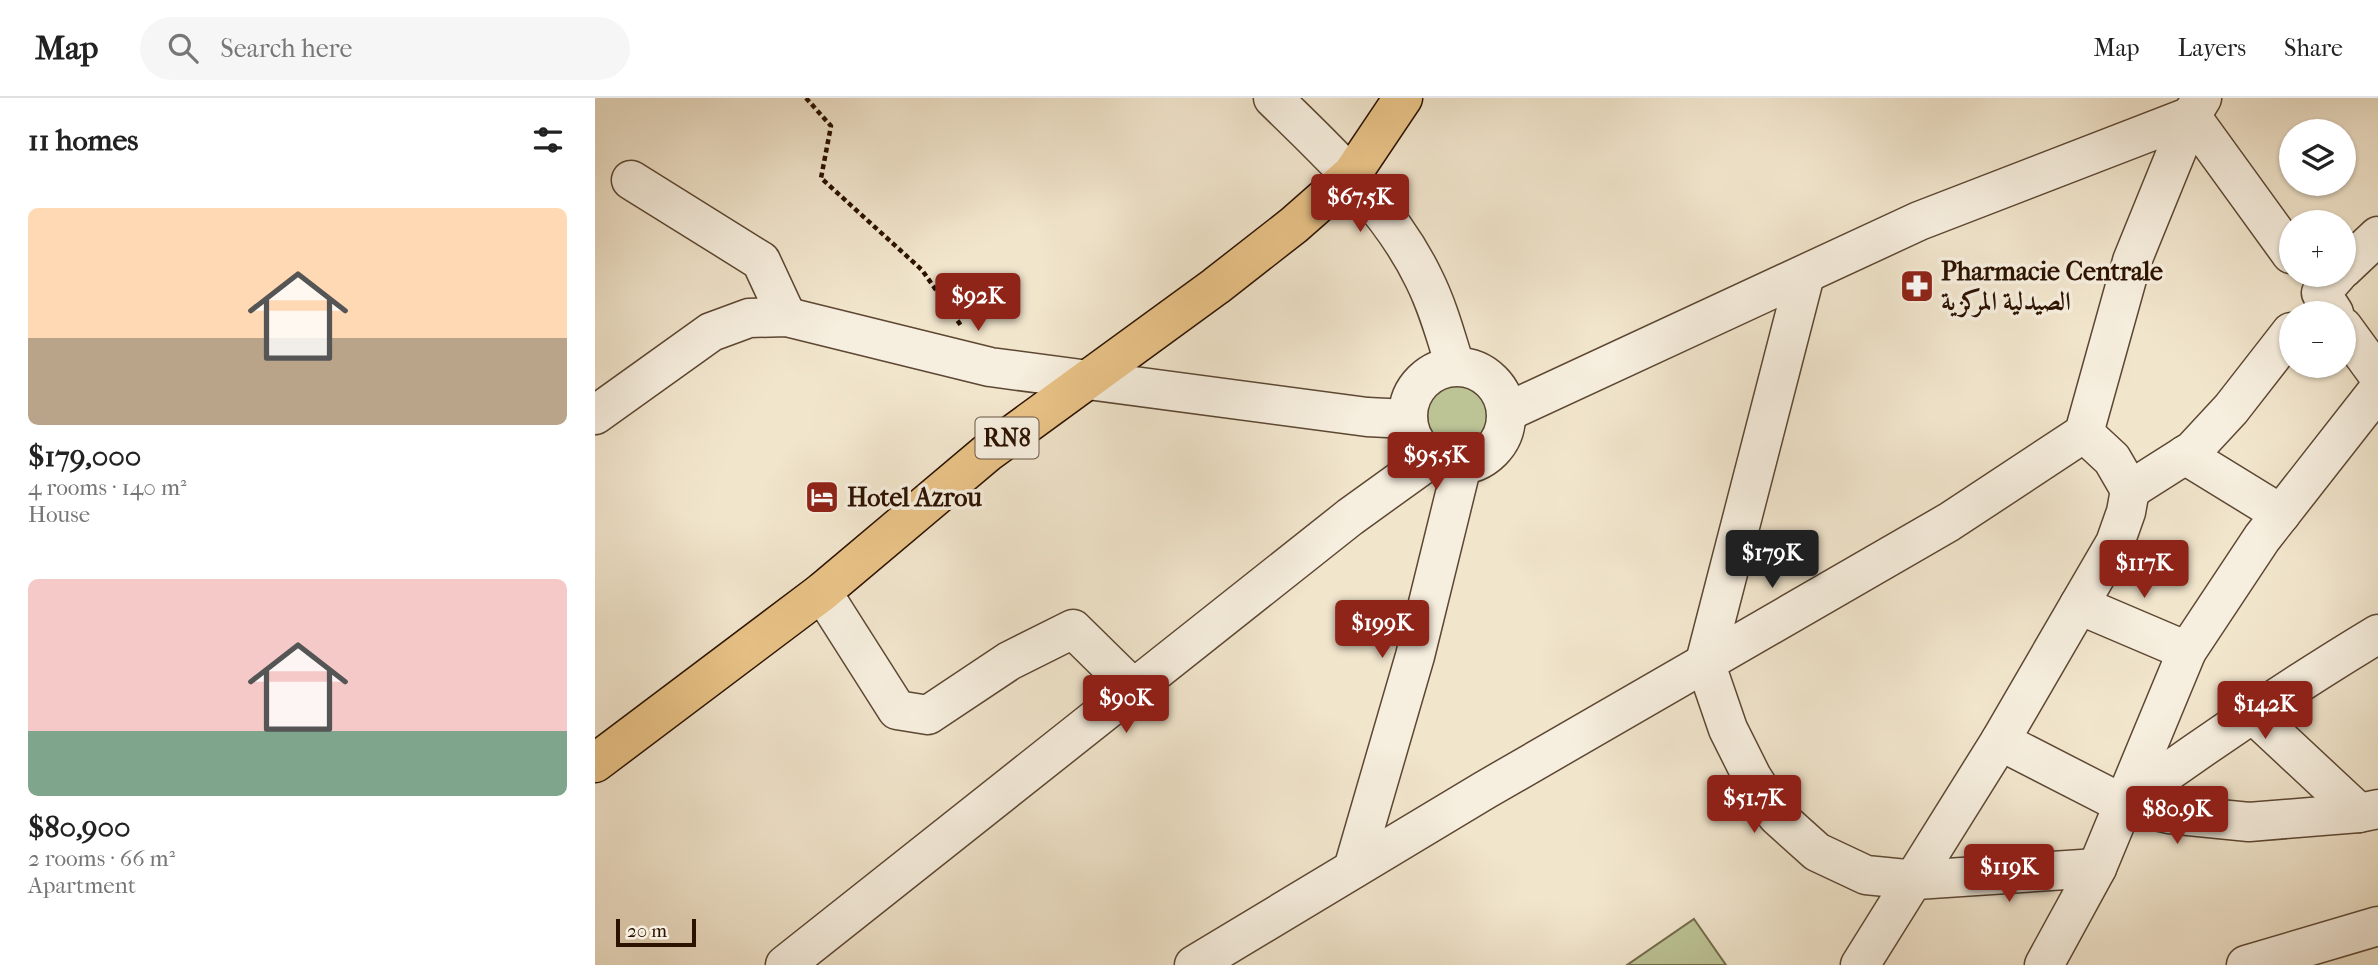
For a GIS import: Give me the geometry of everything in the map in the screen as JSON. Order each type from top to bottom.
[{"type":"main road","name":"RN8","points":[[595,763],[822,592],[986,453],[1216,286],[1294,225],[1352,174],[1403,98]]},
{"type":"street","points":[[1273,98],[1352,174],[1405,244],[1424,279],[1455,366]]},
{"type":"street","points":[[2196,107],[2279,235]]},
{"type":"street","points":[[1507,412],[1919,221],[2196,107]]},
{"type":"street","points":[[1193,965],[1705,662],[1949,522],[2084,433],[2132,261],[2196,107]]},
{"type":"street","points":[[631,180],[761,261],[787,317]]},
{"type":"street","points":[[2324,290],[2378,236]]},
{"type":"street","points":[[1805,275],[1705,662],[1728,729],[1752,777],[1777,816],[1817,852],[1866,875],[1916,880],[2097,868]]},
{"type":"street","points":[[595,415],[711,332],[749,318],[787,317],[990,367],[1367,417],[1408,419]]},
{"type":"street","points":[[2356,345],[2378,375]]},
{"type":"street","points":[[2130,490],[2193,450],[2231,408],[2279,347]]},
{"type":"street","points":[[1455,366],[1484,374],[1496,384],[1504,397],[1507,412],[1503,435],[1490,454],[1477,462],[1447,462],[1419,449],[1411,435],[1408,419],[1409,404],[1415,389],[1426,377],[1439,369],[1455,366]]},
{"type":"street","points":[[2044,965],[2097,868],[2186,651],[2262,538],[2378,390]]},
{"type":"street","points":[[1860,965],[1916,880],[2000,741],[2115,543],[2126,512],[2130,490],[2112,459],[2084,433]]},
{"type":"street","points":[[2185,455],[2281,514]]},
{"type":"street","points":[[785,965],[1350,517],[1447,462]]},
{"type":"street","points":[[1353,869],[1415,656],[1447,462]]},
{"type":"street","points":[[822,592],[897,710],[928,715],[1009,661],[1073,629],[1135,690]]},
{"type":"street","points":[[2079,605],[2186,651]]},
{"type":"street","points":[[2123,804],[2252,713],[2378,634]]},
{"type":"street","points":[[2252,713],[2368,811]]},
{"type":"street","points":[[2000,741],[2123,804],[2200,819],[2249,822],[2368,811]]},
{"type":"street","points":[[2246,965],[2378,926]]},
{"type":"path","points":[[806,98],[831,126],[821,178],[922,270],[990,367]]},
{"type":"green space","points":[[1458,385],[1480,394],[1489,416],[1480,438],[1458,447],[1436,438],[1427,416],[1436,394]]},
{"type":"green space","points":[[1694,919],[1726,965],[1627,965]]},
{"type":"place","name":"Pharmacie Centrale الصيدلية المركزية","points":[[1917,286]]},
{"type":"place","name":"Hotel Azrou","points":[[822,497]]}]
